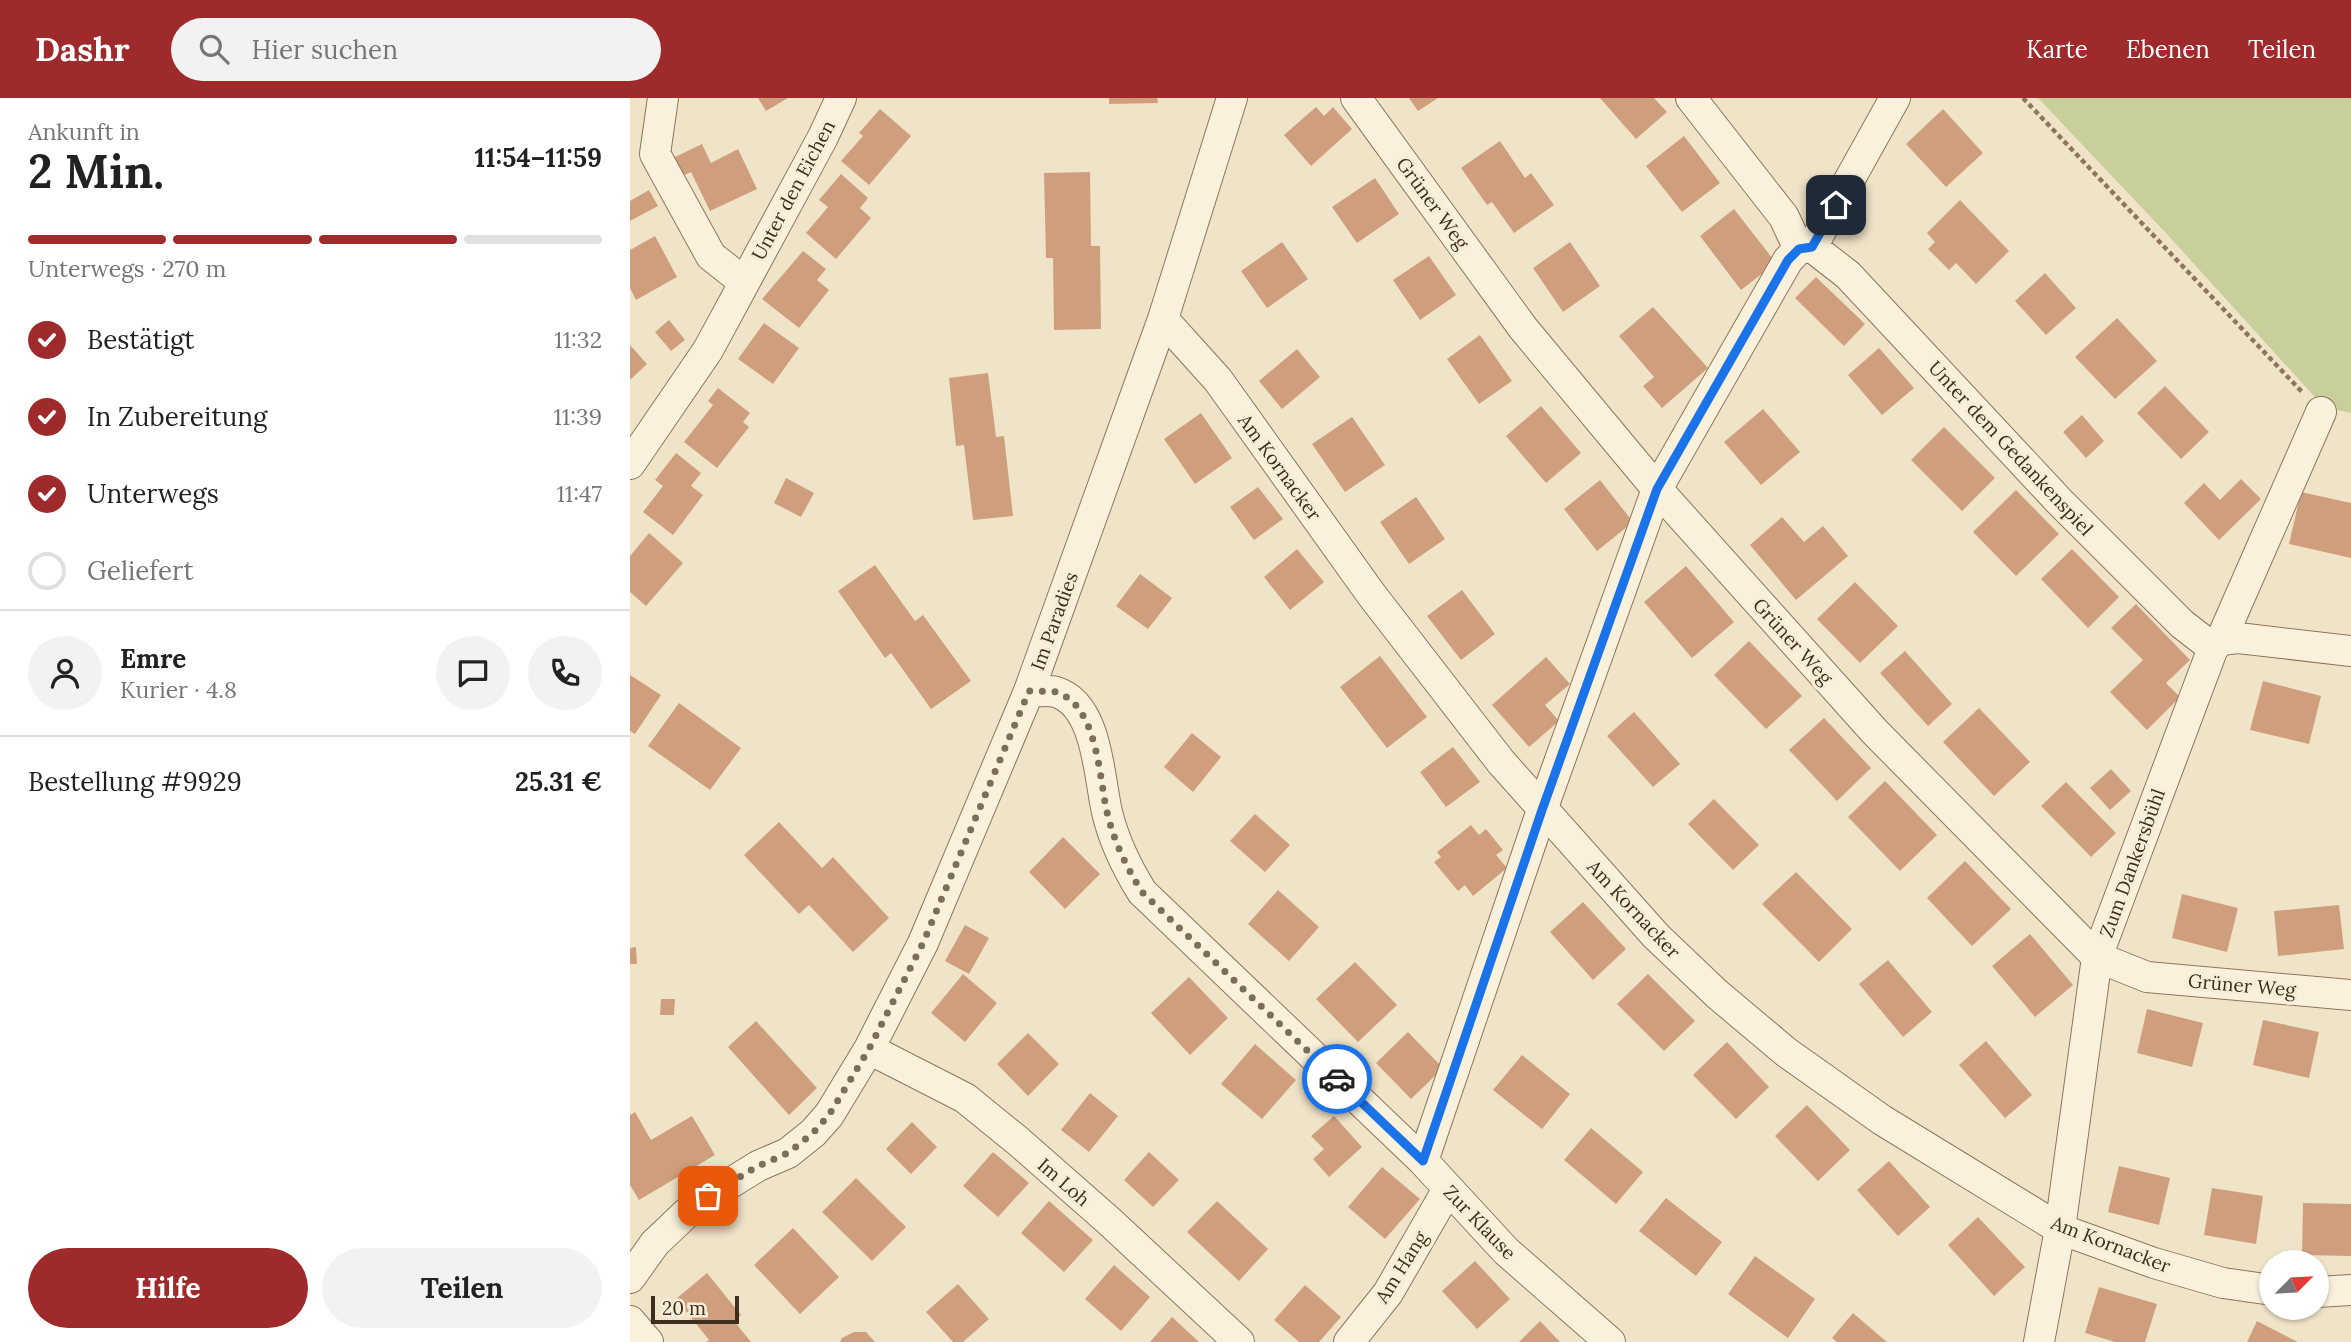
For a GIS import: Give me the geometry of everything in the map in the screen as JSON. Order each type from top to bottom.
[{"type":"street","name":"Unter den Eichen","points":[[663,98],[655,154],[710,256],[744,282]]},
{"type":"street","name":"Unter den Eichen","points":[[630,464],[708,350],[823,137],[841,98]]},
{"type":"street","name":"Im Paradies","points":[[630,1278],[655,1243],[695,1205],[758,1166],[788,1153],[813,1133],[829,1115],[869,1049],[923,943],[1029,691],[1163,319],[1232,98]]},
{"type":"street","name":"Grüner Weg","points":[[1356,98],[1523,328],[1657,489],[1875,732],[2097,957],[2147,976],[2351,995]]},
{"type":"street","name":"Unter dem Gedankenspiel","points":[[1691,98],[1806,248],[1848,275],[2059,501],[2182,624],[2217,644]]},
{"type":"street","points":[[1423,1161],[1542,810],[1657,489],[1788,260],[1806,248],[1895,98]]},
{"type":"street","name":"Am Kornacker","points":[[1163,319],[1218,380],[1371,594],[1501,762],[1656,936],[1717,994],[1786,1052],[1882,1120],[2060,1229],[2154,1263],[2223,1283],[2259,1288]]},
{"type":"street","name":"Zum Dankersbühl","points":[[2039,1342],[2060,1229],[2097,957],[2217,644],[2321,412]]},
{"type":"street","points":[[2217,644],[2238,638],[2351,651]]},
{"type":"street","name":"Zur Klause","points":[[1029,691],[1056,692],[1073,704],[1086,723],[1095,744],[1114,836],[1125,864],[1142,892],[1423,1161],[1506,1251],[1610,1342]]},
{"type":"street","name":"Im Loh","points":[[869,1049],[965,1098],[1109,1221],[1239,1342]]},
{"type":"street","name":"Am Hang","points":[[1349,1342],[1388,1293],[1448,1189]]},
{"type":"street","points":[[2329,1291],[2351,1290]]},
{"type":"street","points":[[630,1321],[648,1342]]},
{"type":"path","points":[[2022,98],[2321,412]]},
{"type":"green space","points":[[2038,98],[2351,98],[2351,413],[2324,407],[2164,231]]},
{"type":"building","points":[[758,98],[788,98],[766,111]]},
{"type":"building","points":[[1109,98],[1157,98],[1158,103],[1109,104]]},
{"type":"building","points":[[1409,98],[1438,98],[1418,111]]},
{"type":"building","points":[[1600,98],[1654,98],[1667,112],[1636,139]]},
{"type":"building","points":[[1316,107],[1324,116],[1333,107],[1352,129],[1311,166],[1284,135]]},
{"type":"building","points":[[880,109],[911,136],[869,185],[841,161],[863,136],[859,133]]},
{"type":"building","points":[[1943,109],[1983,153],[1946,187],[1906,144]]},
{"type":"building","points":[[1684,136],[1720,183],[1682,212],[1646,166]]},
{"type":"building","points":[[1500,141],[1525,178],[1531,173],[1554,205],[1514,233],[1492,202],[1487,205],[1461,168]]},
{"type":"building","points":[[702,144],[711,163],[738,149],[757,189],[710,211],[691,172],[682,176],[673,158]]},
{"type":"building","points":[[1090,172],[1091,246],[1100,246],[1101,329],[1054,330],[1053,258],[1046,258],[1044,173]]},
{"type":"building","points":[[841,174],[868,198],[860,208],[871,218],[836,259],[806,233],[828,207],[819,200]]},
{"type":"building","points":[[1375,178],[1399,214],[1357,243],[1332,207]]},
{"type":"building","points":[[649,190],[658,206],[630,221],[630,201]]},
{"type":"building","points":[[1960,200],[2009,251],[1976,284],[1956,263],[1949,270],[1928,249],[1935,242],[1927,233]]},
{"type":"building","points":[[1734,209],[1776,263],[1741,290],[1700,236]]},
{"type":"building","points":[[655,236],[677,277],[636,300],[630,288],[630,250]]},
{"type":"building","points":[[1282,242],[1308,279],[1267,308],[1241,271]]},
{"type":"building","points":[[1570,242],[1600,286],[1563,312],[1533,268]]},
{"type":"building","points":[[803,251],[826,269],[817,280],[829,290],[799,328],[762,299]]},
{"type":"building","points":[[1429,256],[1456,295],[1420,320],[1393,280]]},
{"type":"building","points":[[2045,273],[2076,308],[2046,335],[2015,301]]},
{"type":"building","points":[[1816,277],[1865,324],[1844,346],[1795,298]]},
{"type":"building","points":[[1653,307],[1708,368],[1662,408],[1643,386],[1654,377],[1619,336]]},
{"type":"building","points":[[2117,318],[2157,361],[2115,399],[2075,357]]},
{"type":"building","points":[[669,320],[685,340],[671,351],[655,332]]},
{"type":"building","points":[[764,323],[799,348],[773,384],[738,359]]},
{"type":"building","points":[[1480,335],[1512,381],[1479,404],[1447,359]]},
{"type":"building","points":[[630,345],[647,364],[630,380]]},
{"type":"building","points":[[1879,348],[1914,388],[1882,415],[1848,375]]},
{"type":"building","points":[[1297,349],[1320,377],[1282,409],[1259,381]]},
{"type":"building","points":[[988,373],[996,437],[1004,436],[1013,516],[973,520],[964,445],[956,446],[949,378]]},
{"type":"building","points":[[2165,386],[2209,432],[2181,459],[2137,413]]},
{"type":"building","points":[[718,388],[750,413],[743,422],[749,427],[717,468],[684,442],[713,405],[708,401]]},
{"type":"building","points":[[1541,406],[1581,453],[1546,483],[1506,436]]},
{"type":"building","points":[[1763,409],[1800,452],[1761,485],[1724,442]]},
{"type":"building","points":[[1201,413],[1232,458],[1195,484],[1164,439]]},
{"type":"building","points":[[2082,415],[2104,441],[2086,458],[2063,432]]},
{"type":"building","points":[[1352,417],[1385,465],[1345,492],[1312,444]]},
{"type":"building","points":[[1944,427],[1995,478],[1962,511],[1911,460]]},
{"type":"building","points":[[676,453],[701,473],[691,486],[703,495],[673,535],[643,512],[663,486],[655,480]]},
{"type":"building","points":[[786,478],[814,493],[801,517],[774,503]]},
{"type":"building","points":[[2241,479],[2261,499],[2219,540],[2184,503],[2204,483],[2220,500]]},
{"type":"building","points":[[1600,480],[1633,522],[1597,551],[1564,509]]},
{"type":"building","points":[[1258,487],[1283,519],[1254,540],[1230,507]]},
{"type":"building","points":[[2016,490],[2059,534],[2016,576],[1973,532]]},
{"type":"building","points":[[2301,492],[2351,503],[2351,558],[2289,544]]},
{"type":"building","points":[[1416,497],[1445,539],[1409,564],[1380,522]]},
{"type":"building","points":[[1782,517],[1804,542],[1823,526],[1848,556],[1796,600],[1750,545]]},
{"type":"building","points":[[649,533],[683,563],[646,606],[630,592],[630,556]]},
{"type":"building","points":[[1297,549],[1324,582],[1290,610],[1264,577]]},
{"type":"building","points":[[2072,549],[2119,597],[2088,628],[2041,579]]},
{"type":"building","points":[[875,565],[915,621],[923,615],[971,681],[931,709],[891,653],[885,658],[838,591]]},
{"type":"building","points":[[1686,566],[1734,622],[1692,658],[1644,602]]},
{"type":"building","points":[[1140,574],[1172,598],[1148,629],[1116,606]]},
{"type":"building","points":[[1855,582],[1898,626],[1860,663],[1817,619]]},
{"type":"building","points":[[1462,590],[1495,634],[1461,660],[1427,616]]},
{"type":"building","points":[[2136,604],[2190,660],[2166,683],[2180,697],[2147,730],[2110,692],[2143,660],[2111,628]]},
{"type":"building","points":[[1749,641],[1802,696],[1766,729],[1714,675]]},
{"type":"building","points":[[1905,651],[1952,704],[1928,726],[1880,673]]},
{"type":"building","points":[[1380,656],[1427,717],[1387,748],[1340,687]]},
{"type":"building","points":[[1546,657],[1570,684],[1545,705],[1559,721],[1529,747],[1492,705]]},
{"type":"building","points":[[630,675],[661,695],[635,734],[630,731]]},
{"type":"building","points":[[2263,681],[2321,696],[2309,744],[2250,730]]},
{"type":"building","points":[[679,703],[741,748],[710,790],[648,746]]},
{"type":"building","points":[[1979,708],[2030,762],[1994,796],[1943,742]]},
{"type":"building","points":[[1634,712],[1680,764],[1653,787],[1607,736]]},
{"type":"building","points":[[1824,718],[1871,768],[1837,801],[1789,750]]},
{"type":"building","points":[[1192,733],[1221,757],[1193,792],[1164,767]]},
{"type":"building","points":[[1453,747],[1480,782],[1446,807],[1420,772]]},
{"type":"building","points":[[2111,769],[2131,791],[2110,810],[2090,788]]},
{"type":"building","points":[[1885,781],[1937,835],[1900,871],[1848,817]]},
{"type":"building","points":[[2066,782],[2116,833],[2091,857],[2041,806]]},
{"type":"building","points":[[1714,799],[1759,845],[1733,870],[1688,824]]},
{"type":"building","points":[[1255,814],[1290,845],[1265,872],[1230,841]]},
{"type":"building","points":[[779,822],[822,868],[833,857],[889,918],[853,952],[809,905],[799,914],[744,855]]},
{"type":"building","points":[[1471,825],[1479,835],[1486,829],[1503,850],[1496,855],[1507,868],[1473,896],[1465,885],[1458,891],[1434,862],[1441,857],[1437,852]]},
{"type":"building","points":[[1063,837],[1100,874],[1065,909],[1029,872]]},
{"type":"building","points":[[1965,861],[2011,909],[1972,946],[1927,898]]},
{"type":"building","points":[[1796,872],[1852,929],[1819,962],[1762,904]]},
{"type":"building","points":[[1278,890],[1319,927],[1289,961],[1248,924]]},
{"type":"building","points":[[2182,894],[2238,908],[2227,952],[2172,938]]},
{"type":"building","points":[[1583,902],[1626,949],[1593,980],[1550,932]]},
{"type":"building","points":[[2339,905],[2344,949],[2278,956],[2274,911]]},
{"type":"building","points":[[965,925],[989,938],[969,974],[945,961]]},
{"type":"building","points":[[2030,934],[2073,985],[2035,1017],[1992,966]]},
{"type":"building","points":[[636,947],[637,964],[630,964],[630,948]]},
{"type":"building","points":[[1888,960],[1932,1012],[1903,1037],[1859,984]]},
{"type":"building","points":[[1355,962],[1397,1005],[1358,1042],[1316,999]]},
{"type":"building","points":[[963,974],[997,1003],[965,1042],[931,1013]]},
{"type":"building","points":[[1648,974],[1695,1021],[1664,1051],[1617,1004]]},
{"type":"building","points":[[1189,977],[1228,1018],[1190,1055],[1151,1013]]},
{"type":"building","points":[[661,999],[675,999],[674,1015],[660,1015]]},
{"type":"building","points":[[2147,1009],[2203,1023],[2192,1067],[2137,1053]]},
{"type":"building","points":[[2263,1020],[2319,1032],[2309,1078],[2253,1065]]},
{"type":"building","points":[[756,1021],[817,1088],[789,1115],[728,1047]]},
{"type":"building","points":[[1408,1032],[1443,1068],[1411,1099],[1376,1063]]},
{"type":"building","points":[[1028,1033],[1059,1064],[1028,1096],[997,1064]]},
{"type":"building","points":[[1986,1041],[2032,1095],[2005,1118],[1959,1065]]},
{"type":"building","points":[[1727,1042],[1769,1087],[1736,1119],[1693,1075]]},
{"type":"building","points":[[1255,1044],[1296,1080],[1262,1119],[1221,1084]]},
{"type":"building","points":[[1522,1055],[1570,1094],[1542,1129],[1493,1090]]},
{"type":"building","points":[[1090,1093],[1118,1116],[1089,1152],[1061,1130]]},
{"type":"building","points":[[1807,1105],[1850,1150],[1818,1181],[1775,1136]]},
{"type":"building","points":[[635,1112],[651,1140],[692,1116],[715,1155],[639,1200],[630,1185],[630,1115]]},
{"type":"building","points":[[1334,1116],[1362,1147],[1329,1177],[1313,1159],[1324,1149],[1311,1136]]},
{"type":"building","points":[[912,1122],[937,1147],[911,1174],[886,1149]]},
{"type":"building","points":[[1591,1128],[1643,1172],[1616,1204],[1564,1160]]},
{"type":"building","points":[[993,1152],[1029,1183],[998,1217],[963,1186]]},
{"type":"building","points":[[1149,1152],[1179,1180],[1153,1207],[1124,1180]]},
{"type":"building","points":[[1889,1161],[1930,1207],[1898,1236],[1857,1190]]},
{"type":"building","points":[[2119,1166],[2170,1178],[2159,1225],[2108,1212]]},
{"type":"building","points":[[1382,1167],[1420,1199],[1385,1239],[1348,1207]]},
{"type":"building","points":[[856,1178],[906,1227],[872,1261],[822,1212]]},
{"type":"building","points":[[2212,1188],[2263,1196],[2256,1244],[2204,1235]]},
{"type":"building","points":[[1666,1198],[1722,1242],[1696,1276],[1639,1231]]},
{"type":"building","points":[[1049,1201],[1093,1240],[1064,1272],[1021,1233]]},
{"type":"building","points":[[1217,1201],[1268,1249],[1239,1281],[1187,1232]]},
{"type":"building","points":[[2303,1203],[2351,1204],[2351,1256],[2329,1256],[2329,1250],[2302,1250]]},
{"type":"building","points":[[1978,1217],[2025,1267],[1994,1296],[1948,1245]]},
{"type":"building","points":[[793,1228],[839,1277],[800,1314],[754,1265]]},
{"type":"building","points":[[1755,1256],[1815,1299],[1788,1338],[1728,1294]]},
{"type":"building","points":[[1475,1261],[1510,1299],[1477,1329],[1442,1291]]},
{"type":"building","points":[[1114,1265],[1150,1297],[1121,1331],[1085,1299]]},
{"type":"building","points":[[707,1273],[741,1315],[734,1321],[751,1342],[706,1342],[709,1340],[676,1299]]},
{"type":"building","points":[[958,1284],[989,1319],[963,1342],[953,1342],[926,1312]]},
{"type":"building","points":[[1305,1285],[1341,1317],[1319,1342],[1299,1342],[1274,1320]]},
{"type":"building","points":[[2099,1287],[2157,1304],[2145,1342],[2115,1342],[2085,1333]]},
{"type":"building","points":[[1853,1313],[1887,1342],[1837,1342],[1832,1338]]},
{"type":"building","points":[[1172,1317],[1199,1342],[1150,1342]]},
{"type":"building","points":[[1540,1321],[1560,1342],[1519,1342]]},
{"type":"building","points":[[2257,1321],[2290,1338],[2298,1342],[2247,1342]]},
{"type":"building","points":[[854,1332],[866,1332],[875,1342],[840,1342]]},
{"type":"way so far","points":[[708,1196],[758,1166],[788,1153],[813,1133],[829,1115],[869,1049],[923,943],[1029,691],[1056,692],[1073,704],[1086,723],[1095,744],[1114,836],[1125,864],[1142,892],[1337,1079]]},
{"type":"route","points":[[1337,1079],[1423,1161],[1542,810],[1657,489],[1788,260],[1799,249],[1812,247],[1836,205]]}]
